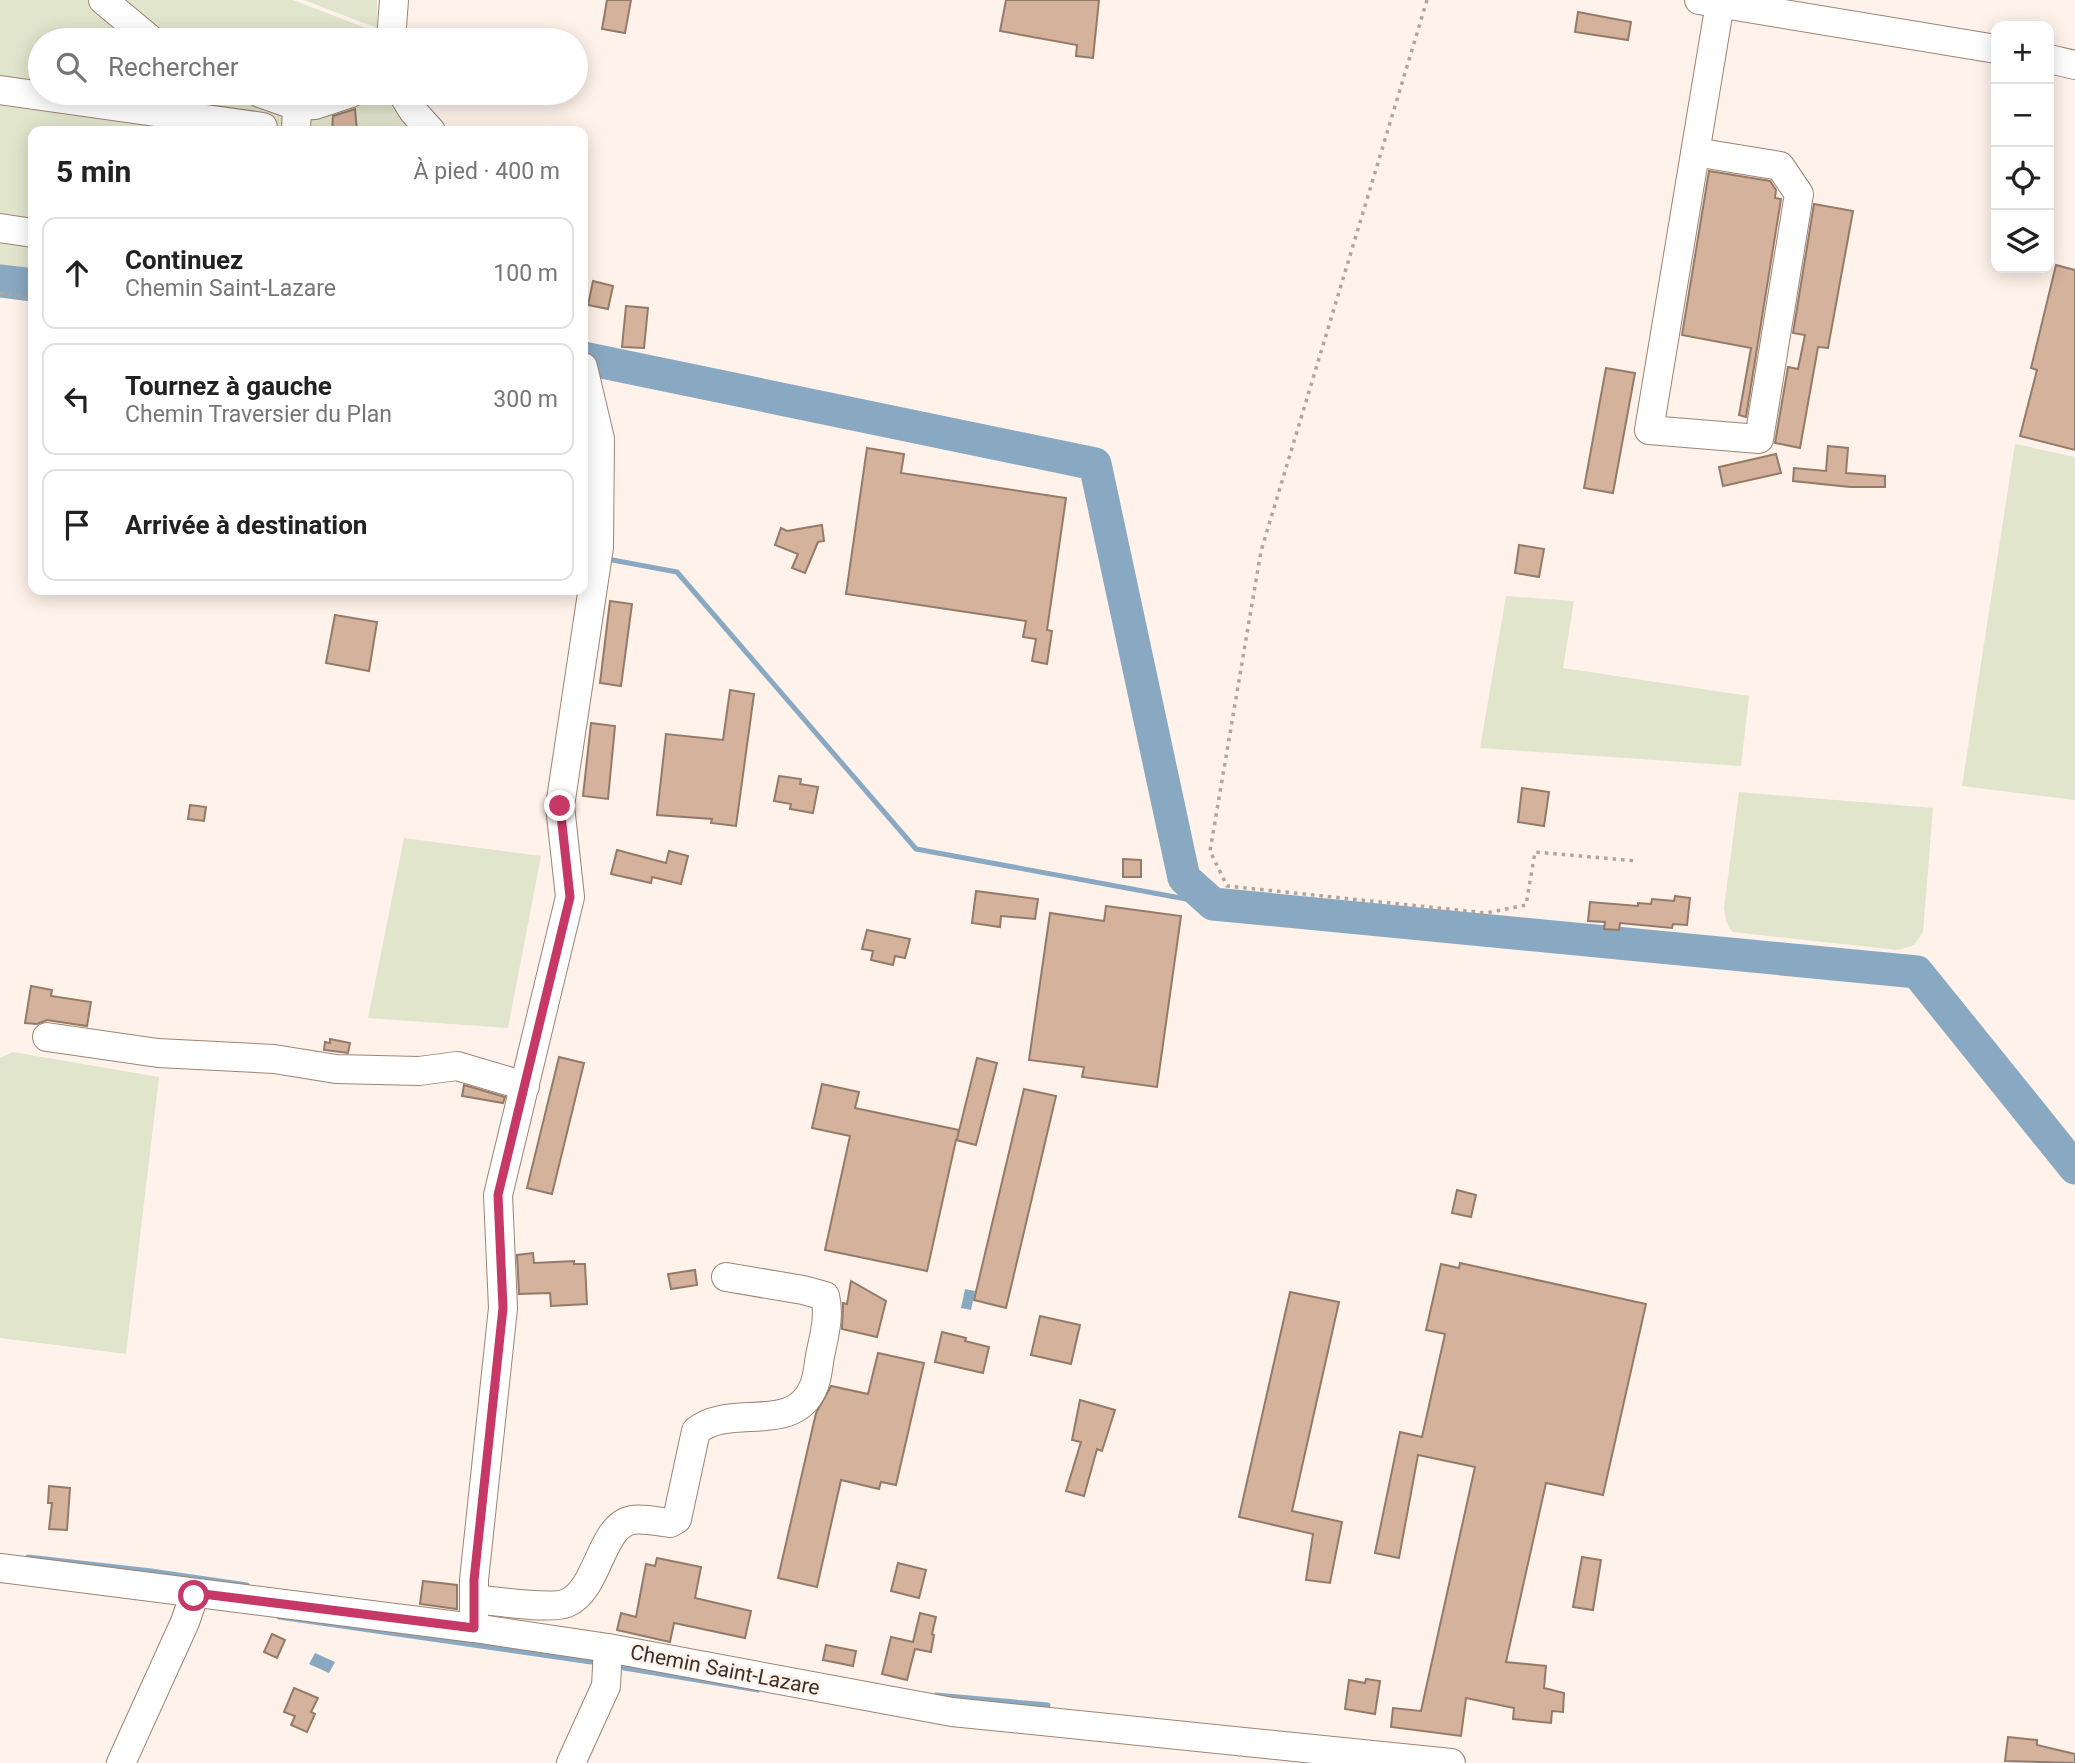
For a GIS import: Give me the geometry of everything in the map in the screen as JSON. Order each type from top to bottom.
[{"type":"street","points":[[103,0],[137,28]]},
{"type":"street","points":[[392,28],[394,0]]},
{"type":"street","points":[[1695,152],[1780,166],[1799,194],[1759,439],[1649,430],[1695,152],[1709,2],[1991,47]]},
{"type":"street","points":[[2054,61],[2075,65]]},
{"type":"street","points":[[0,90],[28,94]]},
{"type":"street","points":[[107,105],[256,126]]},
{"type":"street","points":[[277,105],[297,119],[315,105]]},
{"type":"street","points":[[409,105],[426,126]]},
{"type":"street","points":[[0,228],[28,232]]},
{"type":"street","points":[[474,1628],[474,1580],[503,1308],[498,1195],[570,897],[560,806],[599,547],[600,439],[588,390]]},
{"type":"street","points":[[47,1037],[158,1053],[274,1059],[337,1069],[419,1071],[457,1066],[525,1086]]},
{"type":"street","points":[[474,1599],[522,1604],[564,1604],[580,1596],[614,1531],[631,1520],[670,1523],[677,1519],[696,1431],[703,1425],[721,1420],[790,1412],[806,1400],[814,1387],[829,1310],[825,1296],[726,1277]]},
{"type":"street","name":"Chemin Saint-Lazare","points":[[2,1573],[192,1601],[474,1628],[608,1648],[952,1712],[1451,1763]]},
{"type":"street","points":[[121,1763],[192,1601]]},
{"type":"street","points":[[571,1763],[606,1686],[608,1648]]},
{"type":"path","points":[[1427,0],[1261,551],[1210,851],[1227,886],[1486,913],[1526,905],[1535,852],[1637,861]]},
{"type":"path","points":[[0,293],[28,297]]},
{"type":"green space","points":[[0,0],[293,0],[365,28],[28,28],[28,105],[402,105],[417,126],[28,126],[28,275],[0,272]]},
{"type":"green space","points":[[304,0],[377,0],[377,28]]},
{"type":"green space","points":[[2015,444],[2075,457],[2075,800],[1962,786]]},
{"type":"green space","points":[[1506,596],[1574,601],[1563,668],[1749,696],[1741,766],[1480,748]]},
{"type":"green space","points":[[1739,792],[1933,808],[1923,932],[1914,945],[1898,950],[1732,932],[1726,921],[1724,908]]},
{"type":"green space","points":[[404,838],[541,856],[508,1028],[368,1018]]},
{"type":"green space","points":[[13,1052],[159,1077],[126,1354],[0,1338],[0,1058]]},
{"type":"water","points":[[965,1289],[975,1291],[971,1310],[961,1308]]},
{"type":"water","points":[[315,1653],[335,1662],[329,1673],[309,1664]]},
{"type":"building","points":[[607,0],[631,0],[625,33],[602,29]]},
{"type":"building","points":[[1006,0],[1099,0],[1093,58],[1076,56],[1077,45],[1000,31]]},
{"type":"building","points":[[1578,12],[1631,22],[1628,40],[1575,32]]},
{"type":"building","points":[[355,109],[357,126],[332,126],[333,116]]},
{"type":"building","points":[[1709,171],[1770,181],[1776,190],[1775,198],[1781,199],[1746,417],[1739,415],[1751,348],[1682,335]]},
{"type":"building","points":[[1814,204],[1853,211],[1828,348],[1818,347],[1800,448],[1775,443],[1788,367],[1798,369],[1805,335],[1793,333]]},
{"type":"building","points":[[2056,265],[2075,270],[2075,450],[2020,436],[2037,370],[2031,368]]},
{"type":"building","points":[[593,281],[613,286],[608,309],[588,305]]},
{"type":"building","points":[[626,306],[648,308],[644,348],[622,347]]},
{"type":"building","points":[[1606,368],[1635,373],[1613,493],[1584,488]]},
{"type":"building","points":[[1828,446],[1848,448],[1846,473],[1885,476],[1885,487],[1850,487],[1793,481],[1794,468],[1826,471]]},
{"type":"building","points":[[867,448],[904,454],[901,473],[1066,498],[1047,630],[1052,631],[1047,664],[1032,661],[1036,639],[1023,637],[1026,621],[846,594]]},
{"type":"building","points":[[1776,454],[1781,473],[1723,486],[1719,467]]},
{"type":"building","points":[[822,525],[824,541],[818,542],[805,573],[792,568],[798,554],[775,545],[781,528],[787,531]]},
{"type":"building","points":[[1519,545],[1544,549],[1539,577],[1515,573]]},
{"type":"building","points":[[610,601],[632,604],[621,686],[600,683]]},
{"type":"building","points":[[335,615],[377,622],[369,671],[326,663]]},
{"type":"building","points":[[730,690],[754,694],[736,826],[711,823],[712,819],[657,815],[666,734],[723,740]]},
{"type":"building","points":[[591,723],[615,726],[608,799],[583,796]]},
{"type":"building","points":[[779,776],[801,779],[800,784],[818,787],[813,813],[790,809],[791,804],[774,801]]},
{"type":"building","points":[[1522,788],[1549,792],[1544,826],[1518,822]]},
{"type":"building","points":[[190,805],[206,807],[204,821],[188,819]]},
{"type":"building","points":[[617,850],[666,863],[669,851],[688,856],[681,884],[652,877],[651,883],[611,874]]},
{"type":"building","points":[[1123,859],[1141,860],[1141,877],[1123,877]]},
{"type":"building","points":[[976,891],[1038,899],[1035,919],[1001,916],[1000,927],[972,923]]},
{"type":"building","points":[[1675,896],[1690,898],[1687,925],[1673,924],[1672,928],[1620,923],[1619,930],[1604,929],[1605,922],[1588,921],[1590,902],[1638,906],[1638,903],[1651,904],[1652,899],[1674,901]]},
{"type":"building","points":[[1106,906],[1181,916],[1157,1087],[1082,1077],[1084,1067],[1029,1060],[1050,913],[1104,921]]},
{"type":"building","points":[[867,930],[910,939],[905,958],[895,956],[893,965],[871,960],[873,951],[862,949]]},
{"type":"building","points":[[31,986],[52,990],[51,996],[91,1002],[87,1026],[47,1020],[37,1024],[25,1023]]},
{"type":"building","points":[[330,1039],[350,1043],[348,1053],[324,1050],[325,1042],[330,1043]]},
{"type":"building","points":[[559,1057],[584,1063],[552,1194],[527,1188]]},
{"type":"building","points":[[977,1058],[997,1063],[976,1145],[956,1140],[927,1271],[825,1250],[850,1136],[812,1128],[822,1084],[859,1092],[855,1108],[959,1130],[957,1139]]},
{"type":"building","points":[[464,1085],[505,1097],[503,1103],[462,1096]]},
{"type":"building","points":[[1024,1089],[1056,1096],[1006,1308],[974,1300]]},
{"type":"building","points":[[1457,1190],[1476,1195],[1471,1217],[1452,1213]]},
{"type":"building","points":[[533,1253],[534,1263],[574,1261],[574,1264],[585,1264],[587,1304],[551,1306],[550,1293],[519,1294],[517,1255]]},
{"type":"building","points":[[1460,1263],[1646,1304],[1603,1495],[1546,1483],[1506,1662],[1546,1666],[1544,1688],[1564,1693],[1563,1712],[1552,1711],[1551,1723],[1513,1719],[1514,1708],[1466,1698],[1461,1736],[1391,1727],[1393,1708],[1421,1711],[1475,1467],[1418,1455],[1399,1558],[1375,1553],[1400,1432],[1422,1437],[1445,1334],[1426,1330],[1441,1264],[1459,1268]]},
{"type":"building","points":[[695,1270],[697,1285],[671,1289],[668,1274]]},
{"type":"building","points":[[851,1281],[886,1301],[877,1337],[842,1329],[843,1303],[847,1304]]},
{"type":"building","points":[[1290,1292],[1339,1302],[1292,1511],[1342,1522],[1330,1583],[1306,1580],[1313,1534],[1239,1517]]},
{"type":"building","points":[[1040,1316],[1080,1325],[1071,1364],[1031,1355]]},
{"type":"building","points":[[942,1332],[989,1347],[983,1373],[935,1362]]},
{"type":"building","points":[[878,1353],[924,1363],[896,1485],[881,1482],[879,1489],[841,1480],[817,1587],[778,1578],[816,1413],[831,1386],[868,1394]]},
{"type":"building","points":[[1080,1400],[1115,1410],[1102,1451],[1097,1449],[1084,1496],[1066,1491],[1081,1442],[1072,1440]]},
{"type":"building","points":[[49,1486],[70,1488],[67,1530],[49,1529],[52,1503],[48,1503]]},
{"type":"building","points":[[1582,1557],[1601,1560],[1593,1610],[1573,1607]]},
{"type":"building","points":[[657,1558],[701,1567],[695,1598],[751,1611],[745,1638],[674,1623],[670,1642],[617,1630],[621,1613],[636,1617],[646,1564],[655,1566]]},
{"type":"building","points":[[898,1563],[926,1570],[919,1598],[891,1591]]},
{"type":"building","points":[[423,1581],[457,1585],[457,1609],[420,1604]]},
{"type":"building","points":[[920,1613],[936,1617],[931,1652],[915,1649],[907,1680],[882,1674],[891,1637],[913,1642]]},
{"type":"building","points":[[272,1634],[285,1640],[277,1658],[264,1652]]},
{"type":"building","points":[[826,1645],[856,1651],[853,1666],[823,1660]]},
{"type":"building","points":[[1366,1679],[1380,1681],[1375,1714],[1345,1709],[1349,1680],[1365,1683]]},
{"type":"building","points":[[294,1688],[318,1698],[311,1712],[315,1714],[307,1732],[291,1725],[295,1716],[284,1712]]},
{"type":"building","points":[[2008,1737],[2037,1740],[2037,1745],[2075,1754],[2075,1763],[2005,1761]]},
{"type":"waterway","points":[[0,281],[28,284]]},
{"type":"waterway","points":[[588,359],[1095,464],[1184,878],[1213,904],[1917,972],[2075,1168]]},
{"type":"waterway","points":[[607,559],[677,572],[916,849],[1213,904]]},
{"type":"waterway","points":[[28,1557],[247,1585]]},
{"type":"waterway","points":[[279,1617],[591,1662]]},
{"type":"waterway","points":[[624,1668],[758,1690]]},
{"type":"waterway","points":[[936,1695],[1048,1705]]},
{"type":"route","points":[[194,1596],[195,1593],[474,1628],[474,1580],[503,1308],[498,1195],[570,897],[560,806]]}]
